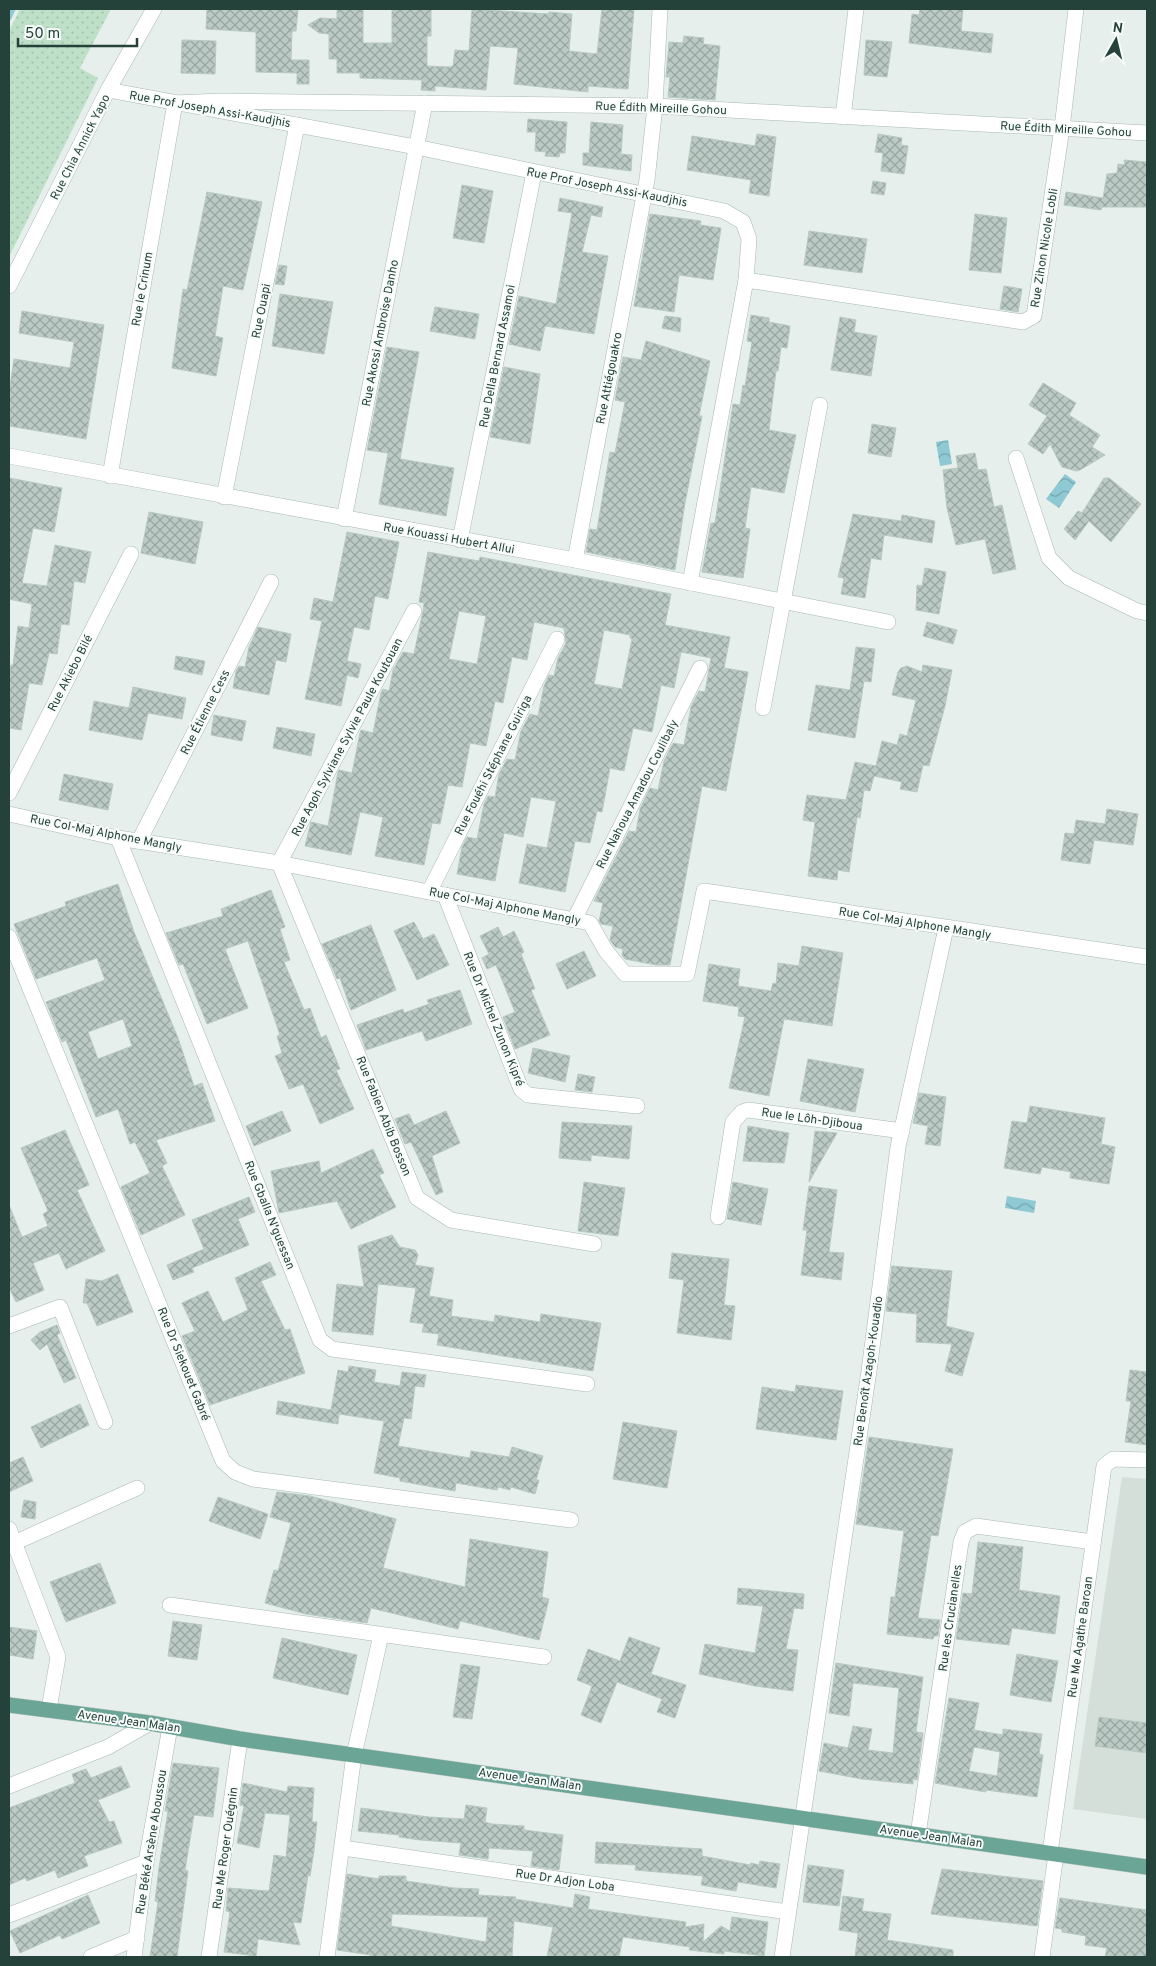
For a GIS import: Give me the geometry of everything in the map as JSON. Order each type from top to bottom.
[{"type":"main road","name":"Avenue Jean Malan","points":[[9,1705],[49,1709],[240,1739],[804,1817],[1147,1867]]},
{"type":"street","name":"Rue Chia Annick Yapo","points":[[9,286],[108,90],[154,9]]},
{"type":"street","name":"Rue Attiégouakro","points":[[575,560],[644,195],[655,106],[660,9]]},
{"type":"street","points":[[843,117],[856,9]]},
{"type":"street","name":"Rue Zihon Nicole Lobli","points":[[746,280],[1023,322],[1034,316],[1062,128],[1076,9]]},
{"type":"street","name":"Rue Prof Joseph Assi-Kaudjhis","points":[[108,90],[416,147],[724,211],[743,222],[749,240],[746,280],[690,583]]},
{"type":"street","name":"Rue Édith Mireille Gohou","points":[[175,103],[221,101],[655,106],[1147,133]]},
{"type":"street","name":"Rue le Crinum","points":[[110,476],[175,103]]},
{"type":"street","name":"Rue Akossi Ambroise Danho","points":[[344,519],[425,103]]},
{"type":"street","name":"Rue Ouapi","points":[[224,498],[297,125]]},
{"type":"street","name":"Rue Della Bernard Assamoi","points":[[460,540],[534,173]]},
{"type":"street","points":[[763,708],[820,405]]},
{"type":"street","name":"Rue Kouassi Hubert Allui","points":[[9,456],[224,498],[575,560],[888,622]]},
{"type":"street","points":[[1016,458],[1049,558],[1069,578],[1138,611],[1147,613]]},
{"type":"street","name":"Rue Akiebo Bilé","points":[[9,793],[131,554]]},
{"type":"street","name":"Rue Étienne Cess","points":[[139,842],[272,582]]},
{"type":"street","name":"Rue Agoh Sylviane Sylvie Paule Koutouan","points":[[279,863],[414,611]]},
{"type":"street","name":"Rue Fouéhi Stéphane Guiriga","points":[[429,892],[557,639]]},
{"type":"street","name":"Rue Nahoua Amadou Coulibaly","points":[[574,920],[700,668]]},
{"type":"street","name":"Rue Col-Maj Alphone Mangly","points":[[9,814],[139,842],[279,863],[590,923],[606,951],[625,974],[687,974],[704,890],[946,928],[1147,956]]},
{"type":"street","name":"Rue Gballa N'guessan","points":[[118,838],[320,1340],[332,1350],[587,1384]]},
{"type":"street","name":"Rue Fabien Abib Bosson","points":[[279,863],[417,1198],[451,1220],[594,1244]]},
{"type":"street","name":"Rue Dr Michel Zunon Kipré","points":[[444,895],[521,1089],[528,1095],[637,1106]]},
{"type":"street","name":"Rue Benoît Azagoh-Kouadio","points":[[782,1957],[804,1817],[902,1131],[946,928]]},
{"type":"street","name":"Rue Dr Siekouet Gabré","points":[[9,937],[220,1452],[224,1461],[234,1472],[253,1479],[571,1520]]},
{"type":"street","name":"Rue le Lôh-Djiboua","points":[[718,1217],[733,1122],[742,1112],[748,1110],[902,1131]]},
{"type":"street","points":[[9,1326],[60,1307],[105,1422]]},
{"type":"street","name":"Rue Me Agathe Baroan","points":[[1042,1957],[1053,1854],[1104,1466],[1112,1459],[1147,1460]]},
{"type":"street","points":[[14,1544],[137,1488]]},
{"type":"street","name":"Rue les Crucianelles","points":[[918,1835],[961,1542],[965,1532],[976,1526],[1093,1542]]},
{"type":"street","points":[[9,1529],[58,1658],[49,1709]]},
{"type":"street","points":[[170,1605],[544,1657]]},
{"type":"street","points":[[327,1957],[354,1755],[381,1635]]},
{"type":"street","points":[[9,1786],[108,1747],[150,1724]]},
{"type":"street","name":"Rue Béké Arsène Aboussou","points":[[134,1957],[146,1862],[170,1727]]},
{"type":"street","name":"Rue Me Roger Ouégnin","points":[[209,1957],[240,1739]]},
{"type":"street","name":"Rue Dr Adjon Loba","points":[[342,1848],[788,1912]]},
{"type":"street","points":[[9,1915],[146,1862]]},
{"type":"street","points":[[91,1957],[137,1938]]},
{"type":"shaded area","points":[[1122,1477],[1147,1479],[1147,1819],[1073,1809]]},
{"type":"green space","points":[[20,9],[111,9],[80,68],[98,78],[9,257],[9,31]]},
{"type":"water","points":[[948,440],[952,464],[940,466],[936,442]]},
{"type":"water","points":[[1065,474],[1076,482],[1059,508],[1046,499]]},
{"type":"water","points":[[1007,1196],[1036,1201],[1034,1213],[1005,1208]]},
{"type":"building","points":[[207,9],[298,9],[296,31],[292,31],[291,60],[309,60],[309,84],[297,84],[297,73],[256,72],[256,32],[206,29]]},
{"type":"building","points":[[337,9],[363,9],[363,43],[392,43],[392,9],[431,9],[431,36],[427,36],[427,66],[450,67],[453,66],[455,50],[469,51],[472,9],[572,14],[569,51],[597,54],[602,9],[634,9],[628,89],[588,86],[588,92],[514,84],[518,48],[490,46],[486,90],[435,86],[435,91],[421,90],[422,80],[360,78],[360,73],[337,73],[337,59],[329,59],[329,34],[319,33],[308,25],[320,18],[337,19]]},
{"type":"building","points":[[920,9],[963,9],[961,31],[993,34],[991,53],[909,43],[912,14],[919,15]]},
{"type":"building","points":[[684,36],[704,38],[703,44],[720,46],[715,100],[668,97],[670,77],[666,77],[669,42],[683,43]]},
{"type":"building","points":[[182,40],[216,41],[215,74],[181,73]]},
{"type":"building","points":[[866,40],[892,42],[887,77],[864,75]]},
{"type":"building","points":[[528,119],[567,122],[565,153],[560,153],[559,157],[545,156],[546,152],[535,151],[536,132],[527,132]]},
{"type":"building","points":[[591,122],[623,125],[621,154],[632,155],[631,171],[583,165],[583,153],[589,153]]},
{"type":"building","points":[[757,134],[776,137],[769,196],[749,193],[751,180],[687,170],[692,136],[755,146]]},
{"type":"building","points":[[878,134],[902,138],[901,145],[908,146],[904,174],[881,171],[883,153],[875,152]]},
{"type":"building","points":[[1124,160],[1147,162],[1146,207],[1102,207],[1101,210],[1064,205],[1066,192],[1103,198],[1107,174],[1117,173],[1118,164],[1125,165]]},
{"type":"building","points":[[873,181],[886,183],[884,195],[871,193]]},
{"type":"building","points":[[462,185],[493,191],[484,243],[453,238]]},
{"type":"building","points":[[207,192],[262,202],[243,290],[223,286],[215,336],[223,338],[216,376],[172,368],[183,289],[187,290]]},
{"type":"building","points":[[560,198],[603,207],[601,217],[591,215],[582,252],[608,256],[594,334],[545,326],[540,351],[509,344],[519,296],[556,304],[572,213],[558,211]]},
{"type":"building","points":[[650,214],[701,221],[700,225],[721,228],[713,280],[679,275],[674,312],[634,306]]},
{"type":"building","points":[[975,214],[1007,218],[1001,273],[969,270]]},
{"type":"building","points":[[809,231],[867,239],[862,273],[804,265]]},
{"type":"building","points":[[279,265],[287,266],[284,285],[275,284]]},
{"type":"building","points":[[1004,286],[1022,289],[1018,312],[1000,309]]},
{"type":"building","points":[[280,294],[333,302],[324,354],[272,346]]},
{"type":"building","points":[[435,307],[479,314],[475,339],[430,331]]},
{"type":"building","points":[[22,311],[104,325],[86,439],[9,426],[9,393],[14,359],[70,368],[74,342],[19,333]]},
{"type":"building","points":[[751,315],[769,318],[769,322],[790,326],[787,348],[781,347],[778,371],[776,371],[769,430],[796,435],[784,493],[751,487],[745,528],[750,529],[743,578],[702,572],[711,523],[715,523],[733,404],[740,405],[743,385],[745,386],[752,342],[747,341]]},
{"type":"building","points":[[665,316],[681,318],[680,332],[662,328]]},
{"type":"building","points":[[840,317],[856,320],[854,332],[877,336],[871,376],[831,370]]},
{"type":"building","points":[[646,341],[710,361],[699,416],[702,416],[685,503],[675,570],[586,552],[590,529],[597,530],[610,452],[615,453],[625,402],[615,400],[623,357],[641,360]]},
{"type":"building","points":[[387,347],[419,352],[400,459],[454,468],[446,516],[379,504],[388,453],[367,450]]},
{"type":"building","points":[[504,367],[540,374],[530,444],[490,437]]},
{"type":"building","points":[[1043,383],[1076,403],[1069,415],[1100,435],[1092,447],[1105,455],[1076,471],[1062,467],[1050,444],[1043,454],[1028,444],[1047,416],[1029,405]]},
{"type":"building","points":[[872,424],[896,428],[891,457],[868,453]]},
{"type":"building","points":[[975,453],[978,470],[986,469],[994,507],[1002,505],[1016,569],[993,574],[985,539],[956,545],[947,508],[943,470],[958,468],[956,456]]},
{"type":"building","points":[[9,478],[62,488],[54,532],[33,528],[22,583],[47,586],[55,545],[91,552],[85,583],[74,581],[69,625],[61,624],[57,654],[49,653],[42,685],[29,683],[21,730],[9,728],[9,677],[11,665],[13,665],[18,626],[29,628],[32,604],[9,599]]},
{"type":"building","points":[[1104,478],[1109,478],[1141,504],[1111,542],[1089,521],[1075,540],[1064,529],[1078,511],[1082,513]]},
{"type":"building","points":[[149,512],[203,522],[195,564],[141,553]]},
{"type":"building","points":[[853,514],[901,521],[902,515],[935,521],[932,543],[884,535],[881,560],[871,558],[865,598],[841,594],[844,578],[838,577]]},
{"type":"building","points":[[347,532],[399,542],[388,599],[375,596],[369,630],[354,627],[347,661],[361,664],[358,678],[347,675],[341,706],[305,699],[322,621],[310,619],[314,598],[333,602]]},
{"type":"building","points":[[428,552],[479,561],[480,557],[671,594],[665,625],[730,637],[724,668],[748,672],[743,700],[726,791],[702,786],[670,965],[656,965],[625,959],[622,955],[623,949],[615,947],[610,940],[613,926],[601,924],[599,921],[603,903],[594,901],[629,831],[636,832],[640,809],[650,788],[658,790],[664,761],[673,743],[684,745],[691,707],[699,691],[705,692],[711,658],[681,652],[674,688],[661,685],[652,732],[633,728],[624,771],[610,768],[602,812],[597,811],[590,843],[575,841],[565,892],[519,883],[527,844],[547,848],[556,801],[531,797],[523,837],[504,833],[495,881],[457,874],[462,847],[467,837],[477,839],[484,804],[488,796],[495,797],[499,774],[507,759],[515,760],[521,731],[530,714],[538,716],[544,686],[549,675],[554,676],[558,658],[566,643],[564,628],[534,622],[527,660],[512,657],[503,703],[495,701],[486,746],[470,743],[462,787],[448,785],[440,824],[432,823],[424,865],[375,856],[383,817],[360,812],[351,855],[305,846],[311,822],[328,826],[338,772],[339,770],[352,773],[361,730],[373,733],[381,693],[383,689],[389,691],[393,670],[403,652],[414,654],[424,603],[419,602]],"holes":[[[459,611],[486,616],[477,664],[449,659]],[[604,630],[630,635],[632,639],[622,689],[594,684]]]},
{"type":"building","points":[[925,568],[946,572],[939,614],[916,610],[917,585],[922,586]]},
{"type":"building","points":[[927,622],[957,630],[953,644],[923,636]]},
{"type":"building","points":[[258,627],[291,634],[286,662],[276,660],[269,695],[233,688],[236,671],[239,666],[245,667],[249,647]]},
{"type":"building","points":[[856,647],[875,649],[871,682],[864,681],[855,738],[808,730],[816,685],[850,690]]},
{"type":"building","points":[[176,656],[205,661],[202,675],[174,669]]},
{"type":"building","points":[[923,665],[952,670],[945,706],[929,766],[923,765],[917,792],[900,789],[902,782],[874,776],[870,791],[864,790],[860,818],[857,817],[849,872],[838,870],[837,880],[808,876],[815,822],[803,820],[807,795],[846,800],[855,762],[876,766],[882,741],[897,745],[900,734],[907,736],[916,700],[892,695],[898,672],[901,668],[907,666],[922,672]]},
{"type":"building","points":[[133,687],[186,698],[182,719],[148,713],[142,740],[89,730],[94,701],[129,708]]},
{"type":"building","points":[[214,715],[246,721],[242,741],[211,735]]},
{"type":"building","points":[[277,727],[315,734],[311,756],[273,748]]},
{"type":"building","points":[[64,774],[113,784],[108,810],[59,800]]},
{"type":"building","points":[[1107,809],[1138,814],[1133,845],[1094,840],[1090,864],[1061,860],[1065,833],[1074,834],[1076,820],[1105,824]]},
{"type":"building","points":[[118,884],[134,932],[178,1038],[194,1086],[202,1083],[215,1121],[156,1140],[167,1163],[162,1166],[185,1215],[141,1235],[121,1187],[150,1173],[135,1142],[130,1144],[118,1109],[96,1117],[66,1040],[62,1042],[46,1002],[105,980],[97,958],[36,979],[14,924],[66,906],[65,902]],"holes":[[[123,1019],[132,1046],[98,1059],[88,1032]]]},
{"type":"building","points":[[271,890],[285,927],[280,929],[290,960],[284,962],[304,1010],[310,1008],[321,1038],[326,1035],[340,1069],[336,1070],[354,1109],[320,1124],[303,1084],[289,1089],[275,1056],[282,1053],[277,1036],[280,1035],[248,941],[225,949],[248,1008],[207,1024],[183,964],[179,965],[166,933],[223,916],[221,909]]},
{"type":"building","points":[[414,922],[423,939],[434,934],[449,965],[417,980],[394,931]]},
{"type":"building","points":[[371,925],[396,990],[351,1010],[340,978],[337,979],[322,944]]},
{"type":"building","points":[[498,927],[503,937],[514,931],[524,952],[521,954],[535,989],[531,990],[550,1035],[515,1049],[503,1017],[515,1012],[496,965],[487,969],[482,958],[489,954],[480,936]]},
{"type":"building","points":[[802,946],[843,953],[832,1026],[784,1019],[769,1096],[729,1088],[745,1017],[738,1016],[739,1007],[703,1001],[709,964],[740,969],[738,986],[771,991],[773,983],[776,984],[778,963],[799,966]]},
{"type":"building","points":[[584,951],[596,976],[567,989],[556,964]]},
{"type":"building","points":[[460,990],[472,1024],[426,1041],[422,1031],[366,1050],[357,1025],[403,1009],[404,1013],[429,1004],[427,1000]]},
{"type":"building","points":[[533,1048],[570,1056],[565,1082],[528,1073]]},
{"type":"building","points":[[808,1059],[864,1069],[855,1112],[800,1101]]},
{"type":"building","points":[[578,1074],[595,1077],[592,1092],[575,1090]]},
{"type":"building","points":[[919,1093],[946,1097],[940,1146],[925,1144],[928,1126],[913,1123]]},
{"type":"building","points":[[1030,1106],[1105,1118],[1101,1144],[1115,1147],[1109,1184],[1070,1178],[1071,1172],[1042,1167],[1040,1174],[1004,1168],[1012,1121],[1027,1123]]},
{"type":"building","points":[[282,1111],[291,1131],[254,1146],[246,1126]]},
{"type":"building","points":[[446,1111],[460,1143],[432,1156],[443,1192],[436,1195],[411,1142],[405,1144],[395,1119],[409,1114],[414,1125]]},
{"type":"building","points":[[562,1122],[632,1126],[629,1159],[591,1155],[591,1161],[559,1158]]},
{"type":"building","points":[[748,1126],[789,1133],[784,1163],[743,1161]]},
{"type":"building","points":[[65,1130],[89,1185],[77,1190],[105,1251],[66,1269],[59,1253],[33,1263],[44,1290],[16,1302],[9,1287],[9,1205],[22,1237],[48,1226],[43,1214],[48,1211],[21,1148]]},
{"type":"building","points":[[815,1131],[837,1133],[809,1182]]},
{"type":"building","points":[[373,1149],[384,1173],[379,1175],[396,1207],[351,1229],[337,1201],[279,1213],[271,1171],[319,1161],[321,1173]]},
{"type":"building","points":[[584,1182],[625,1188],[618,1236],[578,1231]]},
{"type":"building","points":[[733,1182],[768,1189],[761,1225],[727,1219]]},
{"type":"building","points":[[809,1186],[837,1190],[829,1252],[844,1253],[841,1280],[801,1275],[807,1230],[803,1230]]},
{"type":"building","points":[[249,1197],[255,1212],[238,1219],[249,1245],[192,1268],[194,1272],[173,1280],[167,1265],[204,1249],[192,1220]]},
{"type":"building","points":[[392,1235],[400,1247],[415,1250],[418,1255],[415,1265],[434,1268],[429,1296],[453,1300],[451,1316],[494,1322],[495,1315],[540,1322],[541,1314],[601,1323],[593,1371],[437,1345],[439,1334],[422,1332],[424,1324],[410,1322],[416,1288],[378,1284],[373,1335],[332,1331],[337,1284],[364,1287],[358,1246]]},
{"type":"building","points":[[672,1253],[729,1259],[724,1305],[735,1306],[731,1340],[677,1333],[684,1280],[669,1278]]},
{"type":"building","points":[[270,1262],[276,1275],[261,1281],[285,1330],[290,1329],[305,1373],[210,1405],[182,1336],[195,1331],[182,1303],[208,1291],[223,1322],[248,1310],[235,1278]]},
{"type":"building","points":[[892,1266],[952,1271],[946,1326],[974,1333],[962,1376],[945,1371],[952,1344],[916,1342],[917,1314],[886,1311]]},
{"type":"building","points":[[118,1274],[133,1312],[97,1326],[87,1303],[83,1303],[86,1279],[102,1281]]},
{"type":"building","points":[[57,1325],[60,1333],[57,1335],[76,1378],[64,1383],[47,1344],[40,1350],[31,1340],[40,1332]]},
{"type":"building","points":[[349,1366],[376,1370],[374,1382],[400,1386],[402,1372],[426,1375],[424,1387],[415,1386],[411,1419],[404,1418],[398,1446],[470,1458],[471,1451],[509,1457],[512,1447],[543,1456],[536,1480],[539,1480],[535,1494],[511,1487],[510,1490],[498,1487],[497,1490],[456,1483],[455,1491],[400,1481],[400,1478],[374,1473],[384,1421],[339,1414],[338,1424],[276,1414],[278,1401],[331,1410],[338,1370],[348,1372]]},
{"type":"building","points":[[1130,1370],[1147,1372],[1147,1445],[1125,1442],[1131,1401],[1126,1401]]},
{"type":"building","points":[[796,1385],[843,1391],[836,1440],[756,1429],[762,1387],[795,1392]]},
{"type":"building","points":[[80,1404],[89,1425],[41,1448],[31,1427]]},
{"type":"building","points":[[623,1422],[677,1431],[667,1488],[613,1479]]},
{"type":"building","points":[[869,1437],[953,1449],[938,1536],[931,1535],[918,1618],[940,1620],[938,1636],[934,1636],[933,1639],[887,1634],[891,1597],[895,1597],[904,1531],[856,1524]]},
{"type":"building","points":[[23,1457],[33,1481],[9,1492],[9,1463]]},
{"type":"building","points":[[277,1492],[310,1496],[396,1519],[383,1568],[465,1587],[470,1539],[548,1552],[542,1597],[549,1599],[539,1640],[460,1621],[458,1629],[371,1608],[367,1623],[306,1614],[265,1603],[274,1570],[278,1571],[291,1523],[270,1517]]},
{"type":"building","points":[[218,1497],[268,1514],[260,1539],[209,1521]]},
{"type":"building","points":[[24,1500],[36,1502],[35,1519],[21,1517]]},
{"type":"building","points":[[978,1542],[1023,1547],[1019,1590],[1060,1596],[1055,1634],[1012,1628],[1009,1645],[956,1639],[963,1593],[972,1594]]},
{"type":"building","points":[[100,1563],[116,1603],[66,1622],[50,1582]]},
{"type":"building","points":[[738,1588],[804,1594],[803,1609],[794,1608],[786,1649],[798,1650],[793,1691],[755,1686],[699,1674],[705,1644],[755,1653],[763,1606],[737,1604]]},
{"type":"building","points":[[173,1621],[202,1625],[197,1660],[168,1656]]},
{"type":"building","points":[[9,1627],[37,1631],[33,1659],[9,1655]]},
{"type":"building","points":[[629,1637],[660,1648],[651,1674],[686,1685],[675,1718],[657,1712],[662,1699],[617,1682],[601,1723],[581,1715],[592,1686],[577,1680],[588,1649],[620,1661]]},
{"type":"building","points":[[282,1638],[357,1655],[348,1695],[273,1678]]},
{"type":"building","points":[[1017,1654],[1058,1661],[1051,1702],[1010,1695]]},
{"type":"building","points":[[836,1663],[923,1677],[916,1732],[923,1733],[917,1780],[913,1779],[913,1784],[862,1779],[819,1771],[824,1743],[848,1748],[853,1726],[872,1729],[868,1750],[893,1753],[899,1688],[853,1683],[849,1716],[829,1713]]},
{"type":"building","points":[[461,1664],[480,1667],[472,1719],[453,1717]]},
{"type":"building","points":[[949,1698],[979,1703],[974,1730],[1003,1735],[1003,1729],[1042,1734],[1039,1754],[1043,1755],[1037,1797],[986,1790],[986,1792],[935,1783]],"holes":[[[974,1747],[1000,1752],[997,1776],[969,1771]]]},
{"type":"building","points":[[1099,1717],[1147,1723],[1147,1753],[1095,1746]]},
{"type":"building","points":[[173,1763],[219,1768],[213,1817],[194,1815],[185,1870],[188,1871],[177,1957],[150,1957],[158,1902],[155,1901],[159,1868],[168,1811],[165,1811]]},
{"type":"building","points":[[121,1766],[130,1787],[98,1800],[109,1822],[114,1821],[122,1843],[84,1856],[88,1866],[58,1878],[55,1870],[27,1881],[25,1878],[9,1885],[9,1808],[75,1783],[72,1774],[86,1769],[91,1778]]},
{"type":"building","points":[[243,1783],[287,1792],[288,1786],[314,1788],[312,1822],[317,1822],[314,1851],[310,1876],[308,1875],[301,1923],[293,1922],[300,1945],[258,1939],[256,1956],[224,1952],[230,1912],[226,1911],[228,1888],[269,1891],[274,1855],[286,1857],[290,1815],[265,1813],[259,1848],[237,1843],[244,1806],[240,1805]]},
{"type":"building","points":[[466,1805],[487,1808],[485,1822],[524,1826],[524,1830],[563,1835],[559,1870],[531,1866],[533,1851],[489,1848],[488,1859],[459,1855],[461,1843],[420,1840],[399,1837],[399,1835],[358,1831],[361,1808],[429,1817],[464,1819]]},
{"type":"building","points":[[596,1842],[702,1849],[702,1856],[750,1865],[751,1863],[759,1865],[760,1861],[780,1864],[776,1888],[738,1882],[736,1891],[701,1885],[703,1876],[635,1870],[636,1865],[595,1863]]},
{"type":"building","points":[[808,1865],[844,1870],[839,1906],[803,1902]]},
{"type":"building","points":[[942,1869],[1043,1881],[1037,1926],[931,1914]]},
{"type":"building","points":[[347,1874],[379,1879],[379,1876],[406,1876],[406,1881],[454,1888],[479,1889],[478,1895],[516,1897],[515,1899],[573,1908],[575,1894],[590,1897],[588,1909],[686,1922],[685,1927],[704,1924],[703,1942],[721,1926],[730,1931],[732,1917],[768,1922],[764,1956],[724,1951],[724,1954],[689,1950],[690,1947],[623,1937],[619,1957],[547,1957],[553,1927],[514,1921],[512,1957],[371,1957],[371,1955],[337,1950]],"holes":[[[392,1914],[488,1917],[486,1942],[391,1926]]]},
{"type":"building","points":[[88,1895],[100,1923],[62,1939],[60,1935],[20,1953],[10,1931]]},
{"type":"building","points":[[843,1896],[864,1899],[862,1911],[891,1914],[887,1940],[953,1950],[953,1957],[855,1957],[858,1933],[839,1930]]},
{"type":"building","points":[[1060,1898],[1147,1910],[1147,1957],[1105,1957],[1107,1948],[1085,1945],[1086,1936],[1062,1932],[1062,1929],[1055,1928]]},
{"type":"waterway","points":[[9,18],[13,9]]}]
